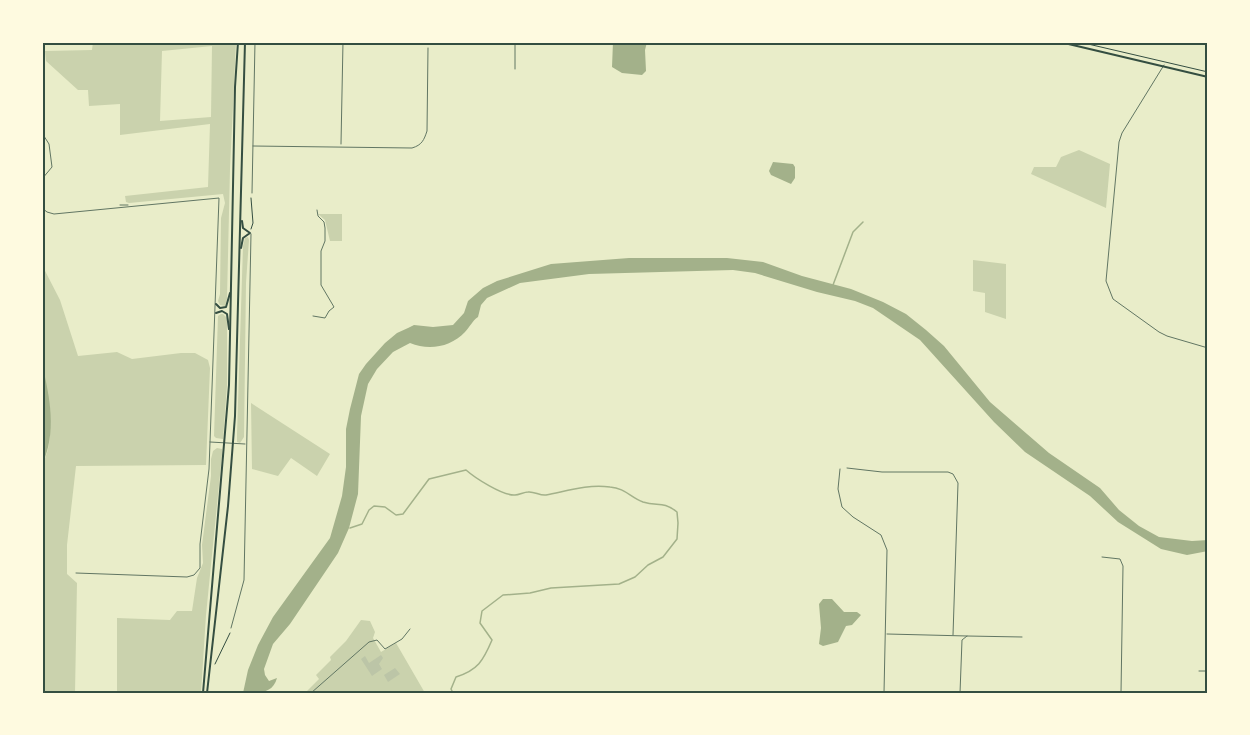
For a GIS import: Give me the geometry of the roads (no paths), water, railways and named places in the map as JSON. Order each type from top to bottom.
[{"type":"main road","points":[[205,691],[225,449],[238,42]]},
{"type":"main road","points":[[205,691],[234,437],[245,42]]},
{"type":"main road","points":[[1060,42],[1208,77]]},
{"type":"main road","points":[[239,260],[243,238],[250,233],[242,226],[240,207]]},
{"type":"main road","points":[[216,304],[219,308],[228,306],[231,278]]},
{"type":"main road","points":[[216,313],[222,311],[227,314],[230,347]]},
{"type":"street","points":[[252,193],[255,42]]},
{"type":"street","points":[[341,146],[343,42]]},
{"type":"street","points":[[515,69],[516,42]]},
{"type":"street","points":[[253,146],[412,148],[419,146],[425,140],[427,131],[428,48]]},
{"type":"street","points":[[1164,65],[1122,133],[1119,142],[1106,281],[1113,299],[1159,332],[1208,348]]},
{"type":"street","points":[[42,133],[49,144],[52,166],[42,179]]},
{"type":"street","points":[[42,208],[47,213],[54,214],[219,198],[210,442],[200,564],[197,572],[187,577],[76,573]]},
{"type":"street","points":[[119,207],[123,204],[129,206]]},
{"type":"street","points":[[313,316],[325,318],[329,310],[334,307],[321,285],[321,251],[325,241],[325,224],[318,216],[317,210]]},
{"type":"street","points":[[231,628],[244,580],[249,257],[252,238],[250,233]]},
{"type":"street","points":[[210,442],[247,444]]},
{"type":"street","points":[[847,468],[948,472],[956,478],[958,483],[953,635]]},
{"type":"street","points":[[840,469],[838,489],[842,507],[852,518],[881,535],[887,550],[884,693]]},
{"type":"street","points":[[1102,557],[1120,559],[1123,566],[1121,693]]},
{"type":"street","points":[[311,693],[369,642],[377,640],[385,649],[402,639],[410,629]]},
{"type":"street","points":[[885,634],[1022,636]]},
{"type":"street","points":[[960,693],[961,645],[962,640],[967,636]]},
{"type":"street","points":[[1199,671],[1208,671]]},
{"type":"waterway","points":[[833,285],[853,232],[863,222]]},
{"type":"waterway","points":[[350,528],[362,524],[369,510],[374,506],[385,507],[396,515],[403,514],[429,479],[466,470],[489,486],[510,495],[525,492],[546,495],[602,486],[620,489],[643,502],[664,505],[677,512],[677,539],[663,557],[648,565],[635,577],[619,584],[551,588],[530,593],[503,595],[482,611],[480,623],[492,640],[479,664],[456,677],[451,689],[453,693]]}]
